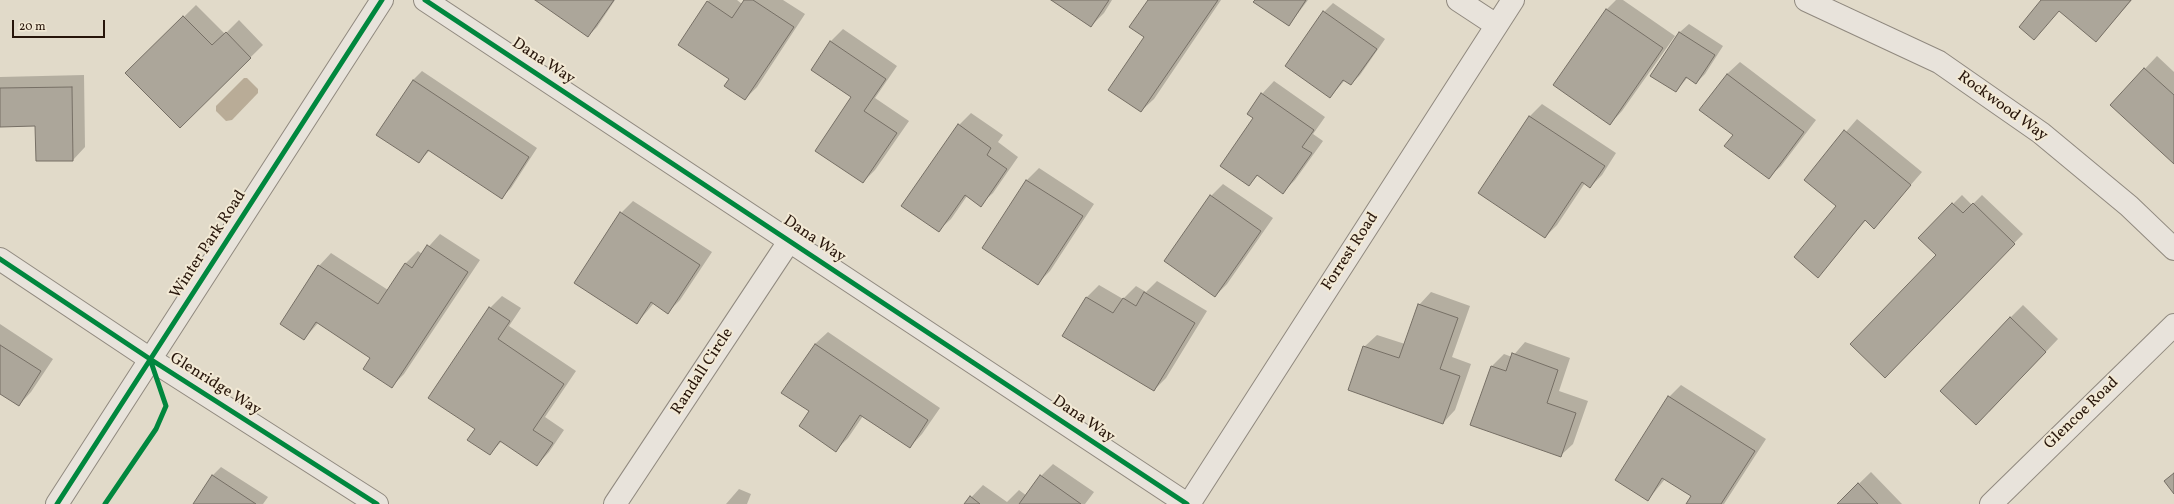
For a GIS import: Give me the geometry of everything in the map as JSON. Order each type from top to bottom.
[{"type":"street","name":"Winter Park Road","points":[[57,504],[382,0]]},
{"type":"street","name":"Dana Way","points":[[425,0],[1188,504]]},
{"type":"street","points":[[1458,0],[1496,25]]},
{"type":"street","name":"Forrest Road","points":[[1188,504],[1513,0]]},
{"type":"street","name":"Rockwood Way","points":[[1806,0],[1939,62],[2041,133],[2129,206],[2174,249]]},
{"type":"street","name":"Randall Circle","points":[[615,504],[790,240]]},
{"type":"street","name":"Glenridge Way","points":[[0,259],[150,359],[378,504]]},
{"type":"street","name":"Glencoe Road","points":[[1991,504],[2174,325]]},
{"type":"shaded area","points":[[244,78],[247,78],[258,89],[258,93],[232,120],[226,121],[216,111],[216,106]]},
{"type":"building","points":[[535,0],[614,0],[588,37]]},
{"type":"building","points":[[744,0],[753,0],[794,27],[745,100],[724,86],[729,79],[678,45],[707,1],[732,18]]},
{"type":"building","points":[[1051,0],[1109,0],[1091,27]]},
{"type":"building","points":[[1148,0],[1218,0],[1141,112],[1108,90],[1144,37],[1129,27]]},
{"type":"building","points":[[1255,0],[1306,0],[1289,26],[1253,2]]},
{"type":"building","points":[[2041,0],[2131,0],[2096,42],[2059,11],[2034,40],[2019,27]]},
{"type":"building","points":[[1606,9],[1663,48],[1610,125],[1553,85]]},
{"type":"building","points":[[1323,11],[1377,49],[1351,85],[1343,80],[1330,98],[1285,66]]},
{"type":"building","points":[[183,16],[212,45],[226,32],[251,58],[180,128],[125,73]]},
{"type":"building","points":[[1679,32],[1715,55],[1696,84],[1686,77],[1676,92],[1650,76]]},
{"type":"building","points":[[830,41],[886,79],[864,111],[897,133],[863,183],[815,151],[851,97],[811,70]]},
{"type":"building","points":[[2144,68],[2174,95],[2174,164],[2110,105]]},
{"type":"building","points":[[1727,74],[1804,132],[1769,179],[1724,146],[1733,135],[1699,110]]},
{"type":"building","points":[[413,80],[529,157],[502,199],[428,150],[419,163],[376,135]]},
{"type":"building","points":[[72,87],[73,161],[36,161],[35,126],[0,127],[0,88]]},
{"type":"building","points":[[1261,93],[1314,130],[1302,147],[1312,153],[1283,194],[1257,175],[1249,186],[1220,166],[1253,118],[1247,114]]},
{"type":"building","points":[[1529,116],[1605,166],[1590,188],[1582,182],[1545,238],[1478,193]]},
{"type":"building","points":[[958,124],[991,148],[987,155],[1007,169],[981,207],[965,195],[939,232],[901,206]]},
{"type":"building","points":[[1844,130],[1911,185],[1874,229],[1865,220],[1818,278],[1794,257],[1836,206],[1804,180]]},
{"type":"building","points":[[1026,180],[1083,216],[1038,285],[982,248]]},
{"type":"building","points":[[1210,195],[1261,231],[1215,297],[1164,261]]},
{"type":"building","points":[[1952,203],[1963,213],[1973,203],[2015,244],[1885,378],[1850,344],[1936,255],[1918,238]]},
{"type":"building","points":[[620,212],[700,265],[668,314],[651,302],[637,324],[574,283]]},
{"type":"building","points":[[427,245],[468,272],[392,388],[363,369],[370,358],[316,322],[304,340],[280,324],[318,265],[378,304],[405,263],[412,268]]},
{"type":"building","points":[[1144,292],[1195,323],[1154,391],[1062,336],[1086,297],[1113,313],[1123,298],[1136,306]]},
{"type":"building","points":[[1418,304],[1458,318],[1440,369],[1460,376],[1443,424],[1348,390],[1363,346],[1399,358]]},
{"type":"building","points":[[489,307],[510,321],[498,339],[564,384],[533,430],[553,443],[537,466],[500,441],[490,455],[467,440],[475,429],[428,398]]},
{"type":"building","points":[[2010,317],[2046,352],[1976,425],[1940,391]]},
{"type":"building","points":[[815,344],[928,420],[910,448],[860,415],[836,452],[799,426],[809,411],[781,393]]},
{"type":"building","points":[[0,345],[41,371],[19,406],[0,394]]},
{"type":"building","points":[[1512,353],[1558,370],[1547,403],[1576,413],[1561,457],[1470,425],[1491,366],[1506,371]]},
{"type":"building","points":[[1668,396],[1755,451],[1721,504],[1686,504],[1691,496],[1662,478],[1648,501],[1615,480]]},
{"type":"building","points":[[2174,473],[2174,494],[2164,481]]},
{"type":"building","points":[[212,475],[256,504],[193,504]]},
{"type":"building","points":[[1040,475],[1081,504],[1019,504]]},
{"type":"building","points":[[1858,483],[1878,504],[1837,504]]},
{"type":"building","points":[[970,496],[980,504],[964,504]]},
{"type":"cycle path","points":[[57,504],[382,0]]},
{"type":"cycle path","points":[[425,0],[1187,504]]},
{"type":"cycle path","points":[[0,259],[150,359],[377,504]]},
{"type":"cycle path","points":[[105,504],[156,429],[166,406],[150,359]]}]
